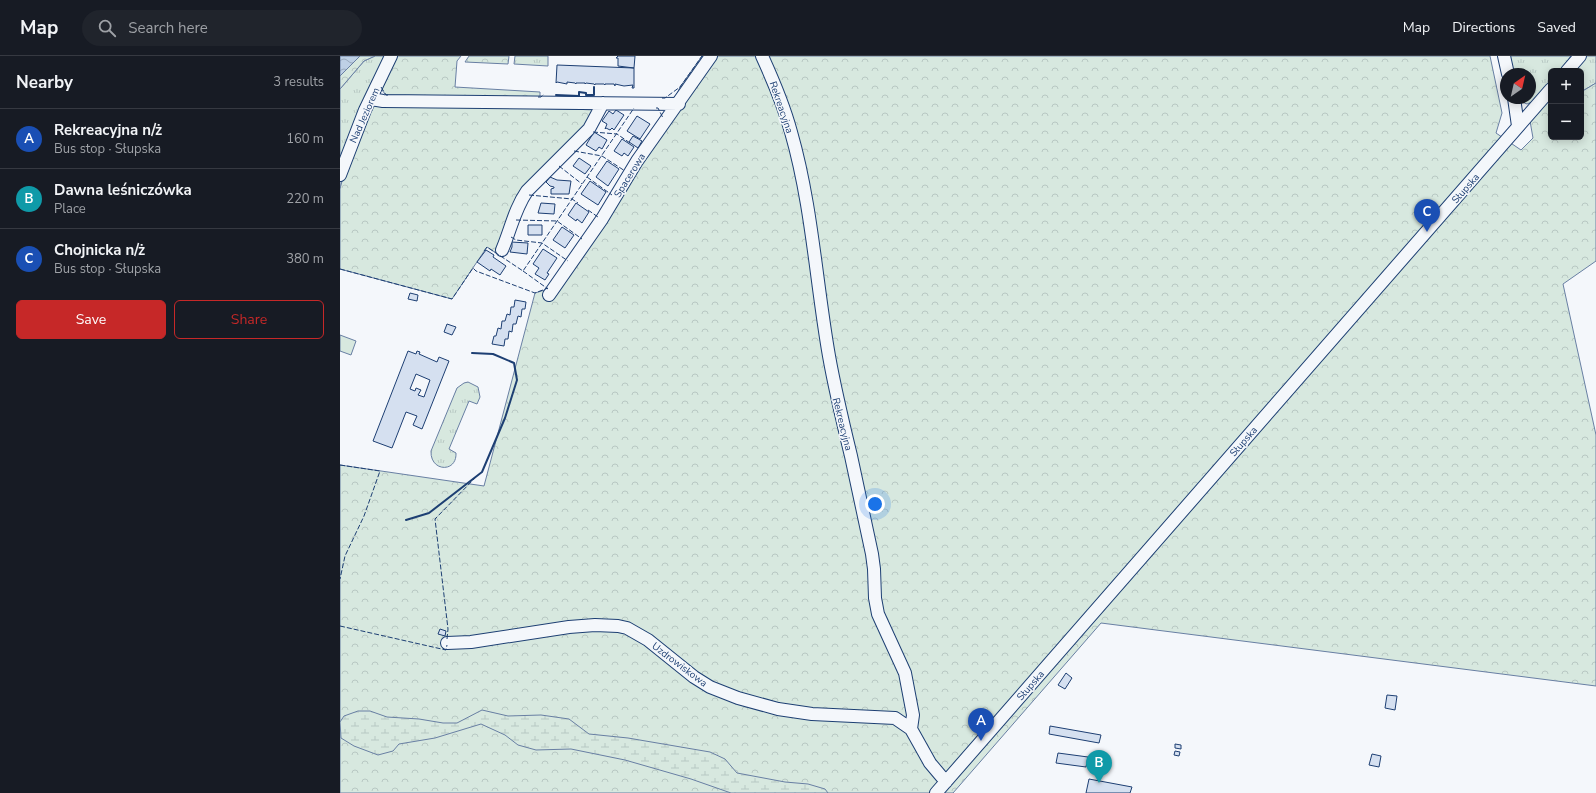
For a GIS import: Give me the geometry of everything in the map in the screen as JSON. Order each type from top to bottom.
[{"type":"street","name":"Nad Jeziorem","points":[[340,175],[371,99],[391,56]]},
{"type":"street","name":"Spacerowa","points":[[549,295],[602,219],[637,161],[679,104],[711,56]]},
{"type":"street","name":"Rekreacyjna","points":[[762,56],[772,78],[791,132],[797,159],[812,238],[838,404],[872,554],[875,598],[878,614],[905,673],[913,715],[911,729]]},
{"type":"street","points":[[1504,56],[1507,68]]},
{"type":"street","points":[[1570,68],[1580,56]]},
{"type":"street","name":"Słupska","points":[[936,793],[1548,92]]},
{"type":"street","points":[[371,99],[383,101],[679,104]]},
{"type":"street","points":[[502,250],[515,211],[520,202],[528,191],[589,129],[603,103]]},
{"type":"street","points":[[1515,104],[1518,126]]},
{"type":"street","name":"Uzdrowiskowa","points":[[447,643],[471,642],[570,626],[618,626],[627,628],[648,640],[694,677],[710,687],[738,698],[778,709],[812,714],[895,718],[911,729]]},
{"type":"street","points":[[911,729],[928,759],[946,782]]},
{"type":"green space","points":[[360,56],[375,56],[364,61],[340,89],[340,76]]},
{"type":"green space","points":[[375,56],[387,56],[374,105],[343,177],[340,189],[340,89],[364,61]]},
{"type":"green space","points":[[394,56],[461,56],[457,61],[455,87],[540,92],[540,97],[386,95],[381,89]]},
{"type":"green space","points":[[469,56],[509,56],[508,64],[465,62]]},
{"type":"green space","points":[[515,56],[548,56],[548,66],[514,64]]},
{"type":"green space","points":[[702,56],[1490,56],[1502,113],[1496,133],[1521,150],[1533,138],[1530,121],[1542,106],[1548,102],[1548,140],[1584,140],[1584,90],[1596,83],[1596,261],[1563,284],[1596,435],[1596,686],[1101,623],[953,793],[340,793],[340,465],[484,486],[535,293],[548,289],[671,108],[680,87]]},
{"type":"green space","points":[[1509,56],[1571,56],[1562,68],[1548,68],[1548,85],[1536,99],[1536,68],[1512,68]]},
{"type":"green space","points":[[1586,56],[1596,56],[1596,83],[1584,90],[1584,68],[1576,68]]},
{"type":"green space","points":[[374,105],[606,110],[591,132],[529,195],[502,257],[487,247],[452,299],[340,269],[340,189],[343,177]]},
{"type":"green space","points":[[340,335],[356,341],[351,355],[340,351]]},
{"type":"green space","points":[[468,382],[478,387],[480,397],[477,404],[469,401],[449,449],[456,453],[455,460],[448,467],[439,466],[432,458],[431,451],[457,388]]},
{"type":"green space","points":[[482,710],[508,716],[541,715],[569,719],[589,734],[628,738],[710,752],[725,759],[737,773],[785,782],[808,784],[825,789],[828,793],[731,793],[691,779],[625,760],[571,749],[536,750],[518,745],[505,735],[481,724],[435,738],[399,744],[393,751],[378,755],[354,746],[341,738],[340,722],[344,716],[358,711],[370,711],[387,717],[457,723]]},
{"type":"water","points":[[340,56],[360,56],[340,76]]},
{"type":"building","points":[[618,56],[635,56],[634,68],[618,66],[618,58],[616,58]]},
{"type":"building","points":[[557,65],[634,68],[634,88],[632,88],[633,85],[624,86],[615,84],[615,86],[614,84],[595,85],[567,82],[567,84],[556,83]]},
{"type":"building","points":[[616,110],[624,115],[614,130],[612,128],[610,130],[605,129],[607,124],[602,121],[609,111],[613,114]]},
{"type":"building","points":[[637,116],[650,124],[640,139],[627,131]]},
{"type":"building","points":[[594,132],[607,140],[602,149],[599,147],[596,151],[586,145]]},
{"type":"building","points":[[633,136],[642,141],[638,148],[629,142]]},
{"type":"building","points":[[622,139],[634,147],[628,156],[624,153],[622,156],[614,151]]},
{"type":"building","points":[[579,158],[591,166],[585,174],[573,166]]},
{"type":"building","points":[[607,161],[619,169],[608,186],[596,177]]},
{"type":"building","points":[[550,177],[557,180],[571,181],[569,194],[551,194],[551,189],[554,187],[550,186],[546,182]]},
{"type":"building","points":[[590,181],[606,192],[598,205],[581,194]]},
{"type":"building","points":[[541,203],[555,204],[554,214],[538,213]]},
{"type":"building","points":[[576,203],[589,212],[582,223],[577,219],[576,221],[568,215]]},
{"type":"building","points":[[528,225],[542,225],[542,235],[528,235]]},
{"type":"building","points":[[562,227],[574,235],[565,248],[553,240]]},
{"type":"building","points":[[511,242],[528,243],[527,254],[510,252],[512,247]]},
{"type":"building","points":[[543,249],[557,258],[547,273],[549,274],[545,280],[535,274],[539,268],[533,264]]},
{"type":"building","points":[[486,250],[506,266],[500,275],[491,269],[490,271],[477,262]]},
{"type":"building","points":[[410,293],[418,295],[417,301],[408,299]]},
{"type":"building","points":[[515,300],[526,302],[525,309],[522,309],[521,317],[518,316],[516,324],[513,324],[512,332],[509,331],[508,339],[505,339],[504,346],[492,344],[498,328],[501,329],[502,321],[505,321],[507,314],[510,315],[511,307],[514,307]]},
{"type":"building","points":[[447,324],[456,327],[452,335],[444,332]]},
{"type":"building","points":[[408,351],[416,354],[417,351],[420,352],[419,354],[437,362],[439,357],[449,361],[422,429],[413,425],[417,416],[406,412],[392,448],[373,441]],"holes":[[[416,374],[430,380],[424,397],[418,395],[421,390],[416,388],[415,391],[410,389]]]},
{"type":"building","points":[[440,629],[446,631],[445,636],[438,634]]},
{"type":"building","points":[[1066,673],[1072,678],[1065,689],[1058,685]]},
{"type":"building","points":[[1387,695],[1397,696],[1395,710],[1385,708]]},
{"type":"building","points":[[1050,726],[1101,735],[1099,743],[1049,734]]},
{"type":"building","points":[[1175,744],[1181,745],[1181,749],[1175,748]]},
{"type":"building","points":[[1175,751],[1180,752],[1179,756],[1174,755]]},
{"type":"building","points":[[1058,753],[1088,757],[1086,767],[1056,763]]},
{"type":"building","points":[[1372,754],[1381,756],[1379,767],[1369,765]]},
{"type":"building","points":[[1089,779],[1132,787],[1130,793],[1086,793]]},
{"type":"fence","points":[[662,98],[665,98],[680,87],[702,56]]},
{"type":"fence","points":[[381,87],[386,95],[388,95]]},
{"type":"fence","points":[[538,97],[541,97],[544,94]]},
{"type":"fence","points":[[484,251],[487,247],[523,271],[634,108]]},
{"type":"fence","points":[[656,108],[658,108],[663,118]]},
{"type":"fence","points":[[593,132],[617,134],[630,143]]},
{"type":"fence","points":[[574,151],[602,156],[625,171]]},
{"type":"fence","points":[[559,166],[582,184]]},
{"type":"fence","points":[[587,177],[612,195]]},
{"type":"fence","points":[[529,195],[572,199],[578,203]]},
{"type":"fence","points":[[588,210],[598,217]]},
{"type":"fence","points":[[516,220],[557,221],[582,239]]},
{"type":"fence","points":[[511,237],[516,240],[542,243],[568,261]]},
{"type":"fence","points":[[340,269],[452,299],[473,268],[476,271],[535,293],[548,288]]},
{"type":"fence","points":[[523,271],[548,289]]},
{"type":"fence","points":[[340,465],[380,471],[364,516],[345,556],[340,579]]},
{"type":"fence","points":[[447,639],[448,629],[435,519],[476,477]]},
{"type":"fence","points":[[340,626],[446,650],[447,645]]},
{"type":"wall","points":[[556,95],[579,96],[579,92],[586,93],[586,95],[594,95],[594,87]]},
{"type":"wall","points":[[406,520],[429,513],[482,472],[505,418],[517,380],[514,363],[493,354],[472,353]]},
{"type":"place","name":"Chojnicka n/ż","points":[[1427,232]]},
{"type":"place","name":"Rekreacyjna n/ż","points":[[981,741]]},
{"type":"place","name":"Dawna leśniczówka","points":[[1099,783]]}]
